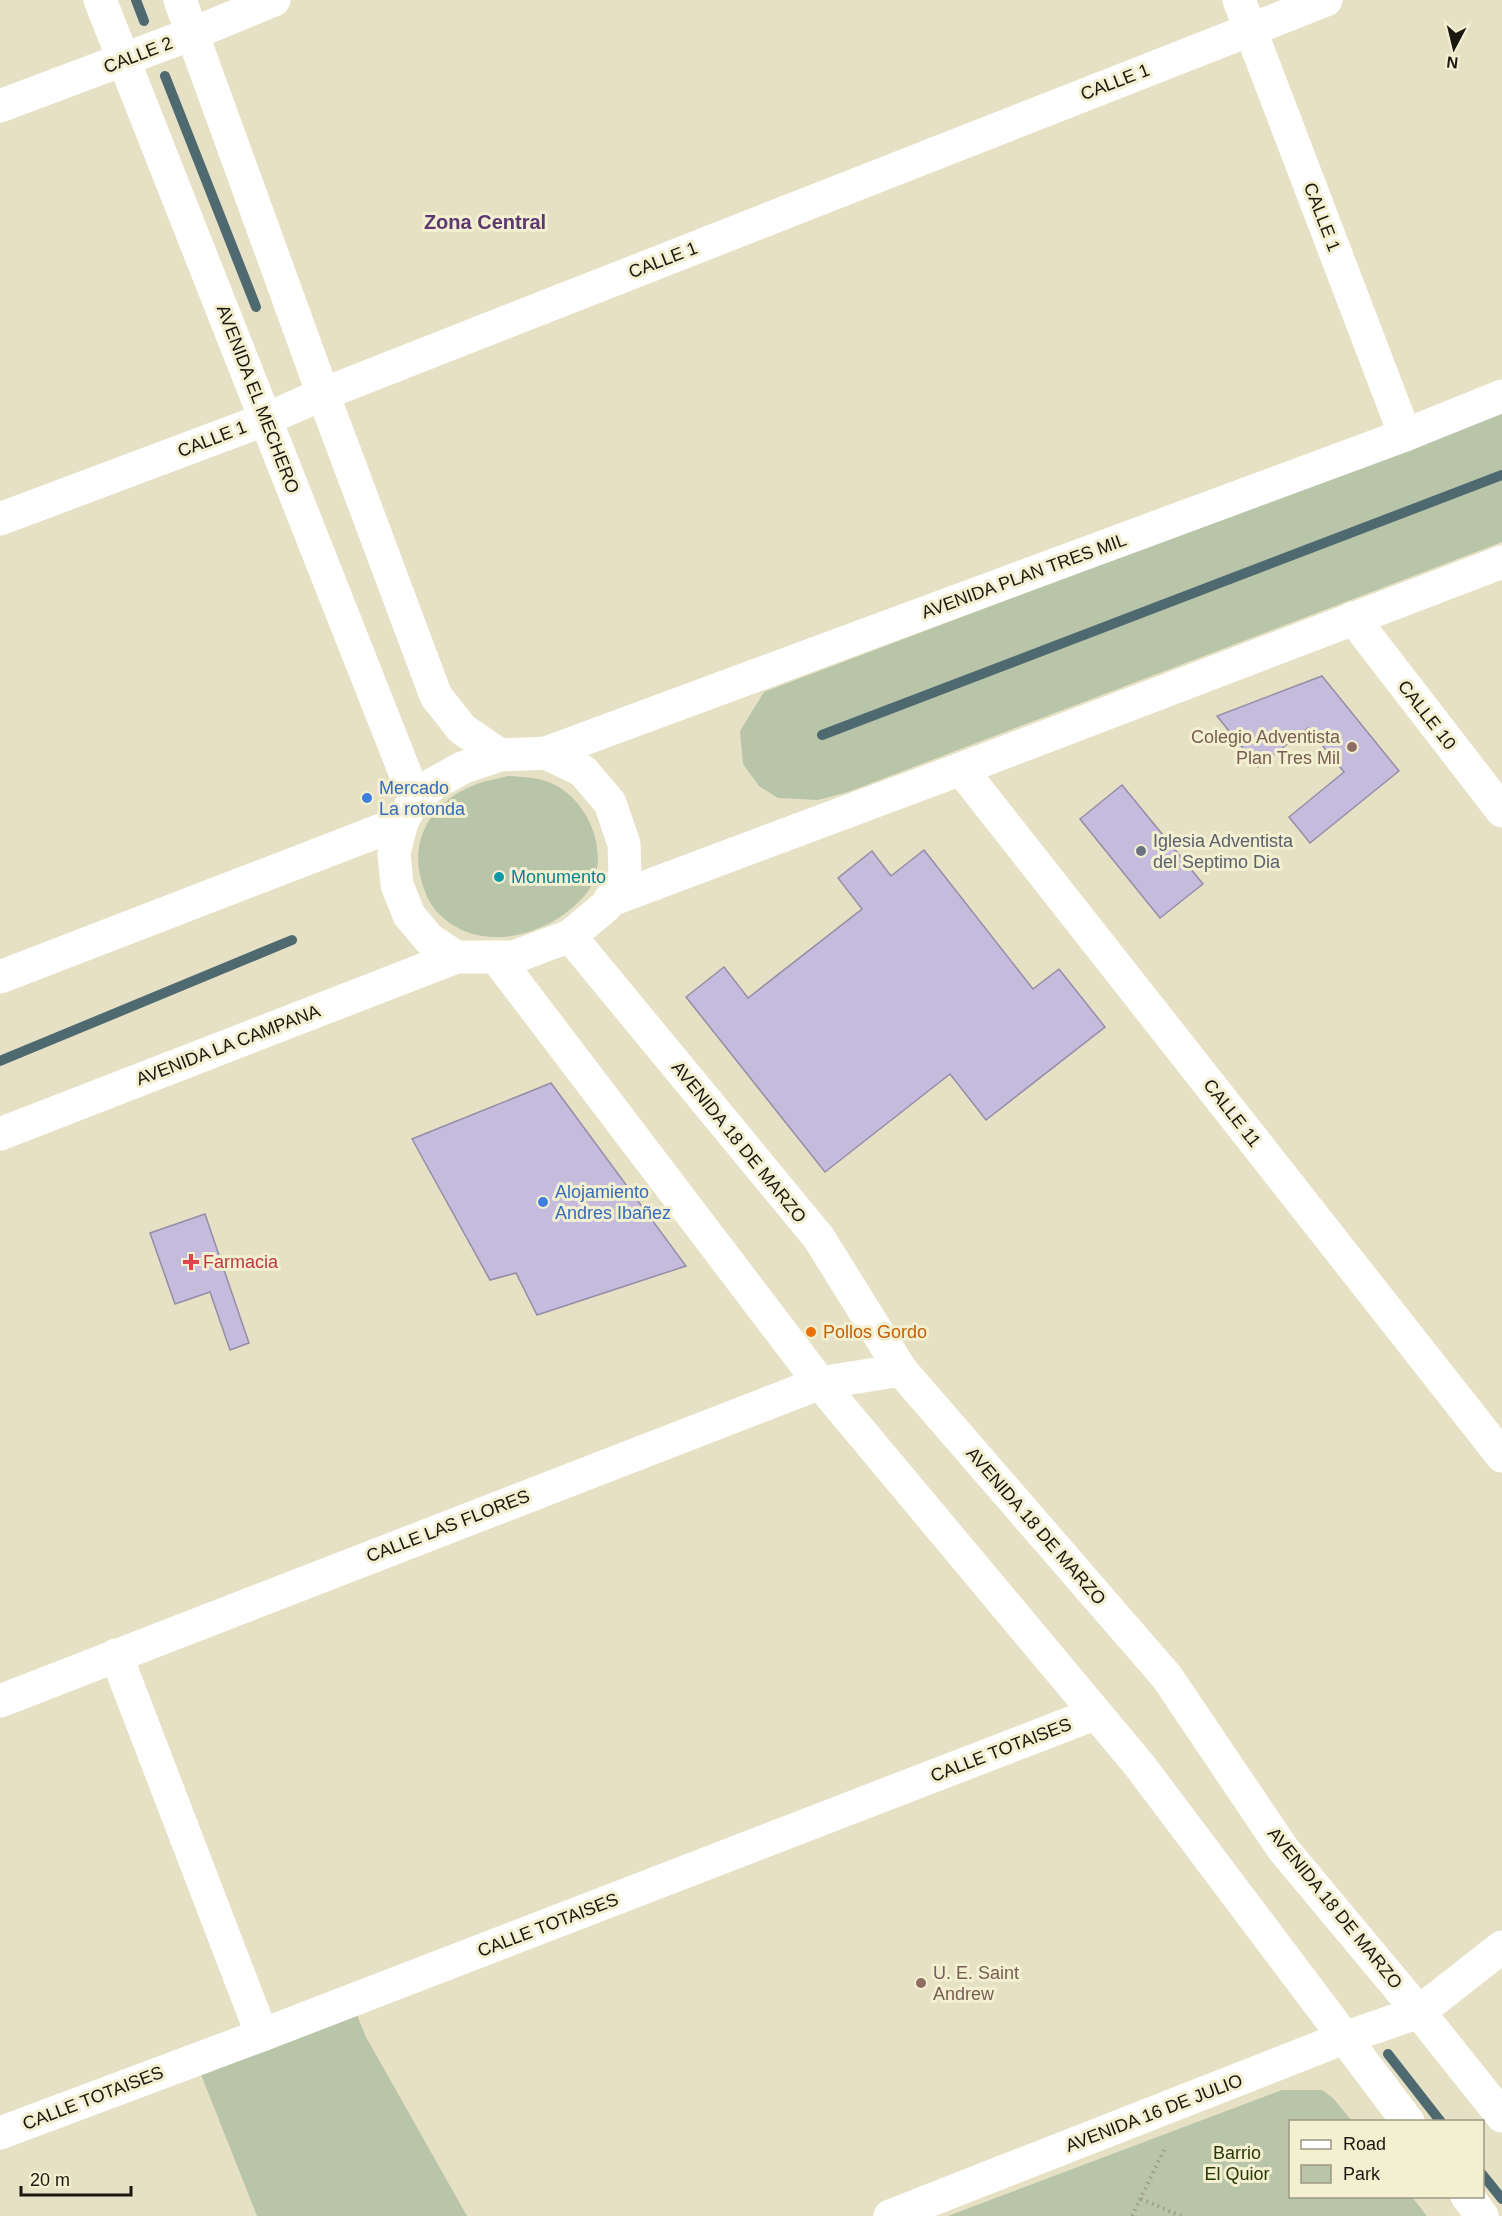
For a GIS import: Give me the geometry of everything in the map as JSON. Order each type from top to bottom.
[{"type":"street","name":"AVENIDA EL MECHERO","points":[[100,0],[266,419],[409,810]]},
{"type":"street","points":[[180,0],[194,33],[323,394],[436,696],[462,729],[500,755]]},
{"type":"street","name":"CALLE 2","points":[[0,106],[194,33],[274,0]]},
{"type":"street","name":"CALLE 1","points":[[0,519],[266,419],[1245,14],[1326,0]]},
{"type":"street","name":"CALLE 1","points":[[1245,14],[1405,435]]},
{"type":"street","name":"AVENIDA PLAN TRES MIL","points":[[546,753],[1405,435],[1502,396]]},
{"type":"street","points":[[611,900],[962,769],[1502,562]]},
{"type":"street","name":"CALLE 10","points":[[1353,618],[1502,812]]},
{"type":"street","points":[[0,977],[409,810],[435,783],[462,768],[500,755],[546,753],[583,771],[610,803],[624,844],[625,875],[611,900],[570,936],[514,957],[456,957],[429,939],[408,915],[397,885],[394,853],[409,810]]},
{"type":"street","name":"CALLE 11","points":[[962,769],[1502,1456]]},
{"type":"street","name":"AVENIDA 18 DE MARZO","points":[[570,936],[819,1238],[901,1370],[1167,1677],[1283,1849],[1502,2116]]},
{"type":"street","name":"AVENIDA LA CAMPANA","points":[[0,1134],[456,957]]},
{"type":"street","points":[[495,957],[820,1383],[1094,1714],[1140,1766],[1407,2120]]},
{"type":"street","name":"CALLE LAS FLORES","points":[[0,1701],[820,1383],[901,1370]]},
{"type":"street","points":[[116,1655],[262,2035]]},
{"type":"street","name":"CALLE TOTAISES","points":[[0,2133],[262,2035],[1094,1714]]},
{"type":"street","name":"AVENIDA 16 DE JULIO","points":[[890,2216],[1344,2038],[1419,2012],[1502,1947]]},
{"type":"street","points":[[1468,2198],[1482,2216]]},
{"type":"path","points":[[1132,2216],[1168,2141]]},
{"type":"path","points":[[1141,2199],[1181,2216]]},
{"type":"green space","points":[[1502,412],[1502,542],[848,792],[818,800],[778,798],[759,786],[743,764],[740,731],[764,692]]},
{"type":"green space","points":[[508,776],[548,782],[565,791],[575,801],[591,825],[598,853],[597,867],[593,884],[582,899],[557,919],[524,933],[506,937],[488,937],[455,926],[436,911],[422,882],[418,855],[425,828],[432,816],[451,797],[481,783]]},
{"type":"green space","points":[[357,2015],[366,2037],[467,2216],[257,2216],[200,2072]]},
{"type":"green space","name":"Barrio El Quior","points":[[1282,2090],[1322,2090],[1333,2098],[1351,2120],[1289,2120],[1289,2198],[1413,2198],[1427,2216],[948,2216]]},
{"type":"building","name":"Colegio Adventista Plan Tres Mil","points":[[1322,676],[1399,771],[1310,843],[1289,817],[1344,772],[1308,728],[1258,767],[1217,716]]},
{"type":"building","name":"Iglesia Adventista del Septimo Dia","points":[[1122,785],[1203,884],[1160,918],[1080,819]]},
{"type":"building","points":[[924,850],[1033,989],[1059,969],[1105,1027],[986,1120],[950,1074],[825,1172],[686,997],[724,967],[748,998],[862,909],[838,878],[872,851],[891,876]]},
{"type":"building","name":"Alojamiento Andres Ibañez","points":[[551,1083],[686,1266],[537,1315],[516,1273],[490,1280],[412,1139]]},
{"type":"building","name":"Farmacia","points":[[205,1214],[249,1343],[230,1350],[210,1292],[175,1304],[150,1233]]},
{"type":"waterway","points":[[136,0],[144,21]]},
{"type":"waterway","points":[[165,76],[256,307]]},
{"type":"waterway","points":[[822,735],[1502,475]]},
{"type":"waterway","points":[[0,1061],[292,940]]},
{"type":"waterway","points":[[1388,2054],[1439,2120]]},
{"type":"waterway","points":[[1484,2176],[1502,2199]]},
{"type":"place","name":"Colegio Adventista Plan Tres Mil","points":[[1352,747]]},
{"type":"place","name":"Mercado La rotonda","points":[[367,798]]},
{"type":"place","name":"Iglesia Adventista del Septimo Dia","points":[[1141,851]]},
{"type":"place","name":"Monumento","points":[[499,877]]},
{"type":"place","name":"Alojamiento Andres Ibañez","points":[[543,1202]]},
{"type":"place","name":"Farmacia","points":[[191,1262]]},
{"type":"place","name":"Pollos Gordo","points":[[811,1332]]},
{"type":"place","name":"U. E. Saint Andrew","points":[[921,1983]]},
{"type":"district","name":"Zona Central","points":[[485,222]]}]
